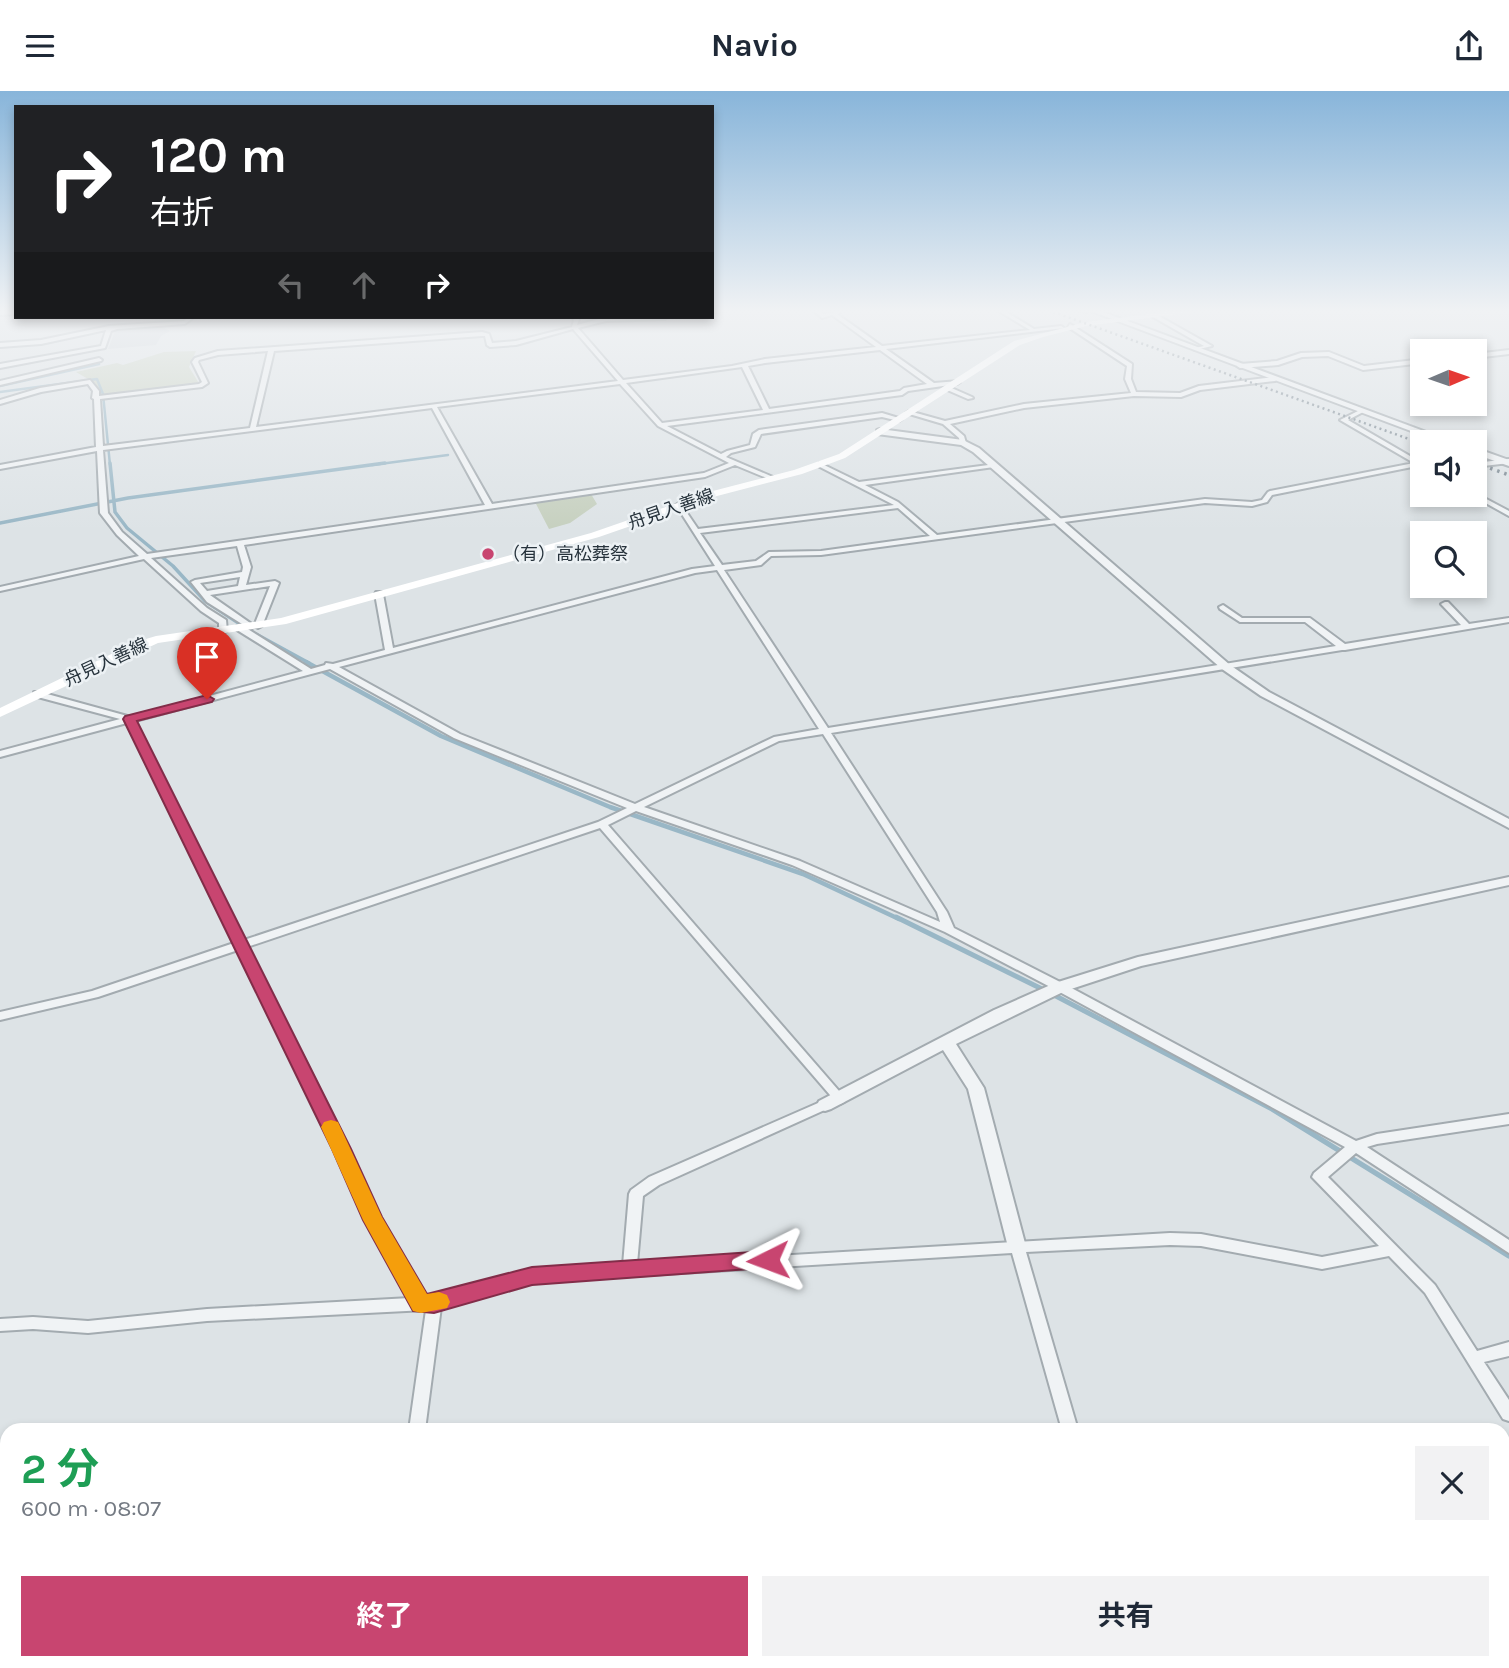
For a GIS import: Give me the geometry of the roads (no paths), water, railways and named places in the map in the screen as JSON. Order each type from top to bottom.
[{"type":"main road","name":"舟見入善線","points":[[0,713],[140,645],[172,636],[249,627],[380,594],[595,535],[679,505],[820,465],[842,456],[955,384]]},
{"type":"street","points":[[0,394],[80,384]]},
{"type":"street","points":[[91,384],[96,391],[104,513],[110,523],[144,557],[179,586],[206,614],[223,622],[223,631]]},
{"type":"street","points":[[95,398],[204,384]]},
{"type":"street","points":[[253,428],[263,384]]},
{"type":"street","points":[[0,467],[98,449],[607,384]]},
{"type":"street","points":[[621,384],[660,425],[721,457],[771,478]]},
{"type":"street","points":[[753,384],[767,411]]},
{"type":"street","points":[[660,425],[902,393],[906,389],[944,384]]},
{"type":"street","points":[[1130,384],[1134,394]]},
{"type":"street","points":[[945,423],[1024,406],[1134,394],[1181,395],[1199,388],[1236,384]]},
{"type":"street","points":[[1287,384],[1415,430]]},
{"type":"street","points":[[947,389],[970,398]]},
{"type":"street","points":[[0,403],[40,390]]},
{"type":"street","points":[[433,405],[490,507]]},
{"type":"street","points":[[1362,411],[1343,420],[1410,459]]},
{"type":"street","points":[[909,413],[945,423],[962,437],[962,443]]},
{"type":"street","points":[[721,457],[729,452],[753,446],[756,433],[760,432],[882,415],[899,419]]},
{"type":"street","points":[[343,430],[346,417]]},
{"type":"street","points":[[880,432],[962,443],[994,465],[1226,667],[1265,694],[1509,824]]},
{"type":"street","points":[[1487,455],[1508,462]]},
{"type":"street","points":[[1487,464],[1508,462]]},
{"type":"street","points":[[0,589],[144,557],[705,475],[735,463]]},
{"type":"street","points":[[820,465],[900,506],[935,537]]},
{"type":"street","points":[[857,484],[994,465]]},
{"type":"street","points":[[0,754],[580,599],[717,567],[758,563],[769,554],[821,553],[1205,501],[1252,503],[1265,501],[1270,493],[1410,467]]},
{"type":"street","points":[[1487,502],[1509,514]]},
{"type":"street","points":[[679,505],[894,842],[942,912],[949,930]]},
{"type":"street","points":[[695,531],[900,506]]},
{"type":"street","points":[[240,543],[247,567],[241,588]]},
{"type":"street","points":[[245,574],[194,582],[205,594],[310,672]]},
{"type":"street","points":[[205,594],[275,583],[249,627]]},
{"type":"street","points":[[380,594],[389,649]]},
{"type":"street","points":[[1445,604],[1467,627]]},
{"type":"street","points":[[1223,607],[1240,620],[1307,620],[1345,647]]},
{"type":"street","points":[[0,1017],[94,994],[602,824],[777,739],[1509,620]]},
{"type":"street","points":[[329,665],[457,736],[636,808],[796,863],[949,930],[1059,986],[1355,1146],[1509,1247]]},
{"type":"street","points":[[37,694],[129,719],[341,1149],[373,1220],[428,1304],[418,1423]]},
{"type":"street","points":[[602,824],[832,1102]]},
{"type":"street","points":[[630,1268],[636,1194],[654,1181],[832,1102],[1059,986],[1138,962],[1509,881]]},
{"type":"street","points":[[947,1043],[976,1088],[1017,1247],[1068,1423]]},
{"type":"street","points":[[1509,1119],[1377,1139],[1355,1146],[1319,1177],[1430,1289],[1509,1414]]},
{"type":"street","points":[[0,1325],[33,1323],[88,1327],[193,1316],[428,1304],[532,1276],[630,1268],[1017,1247],[1170,1239],[1201,1240],[1322,1263],[1391,1250]]},
{"type":"street","points":[[1474,1357],[1509,1349]]},
{"type":"waterway","points":[[0,386],[11,384]]},
{"type":"waterway","points":[[0,392],[63,384]]},
{"type":"waterway","points":[[99,384],[103,394],[110,465]]},
{"type":"waterway","points":[[372,465],[448,455]]},
{"type":"waterway","points":[[110,463],[114,501]]},
{"type":"waterway","points":[[114,501],[385,463]]},
{"type":"waterway","points":[[0,523],[114,501]]},
{"type":"waterway","points":[[114,501],[115,512],[127,528],[173,566],[205,601],[243,626]]},
{"type":"waterway","points":[[256,634],[309,663]]},
{"type":"waterway","points":[[306,662],[441,736],[610,807],[803,874],[899,919]]},
{"type":"waterway","points":[[896,917],[1044,990]]},
{"type":"waterway","points":[[1052,994],[1272,1109],[1495,1247]]},
{"type":"waterway","points":[[1493,1245],[1509,1255]]},
{"type":"railway","points":[[1254,384],[1410,439]]},
{"type":"railway","points":[[1487,467],[1509,475]]},
{"type":"place","name":"（有）高松葬祭","points":[[488,554]]}]
